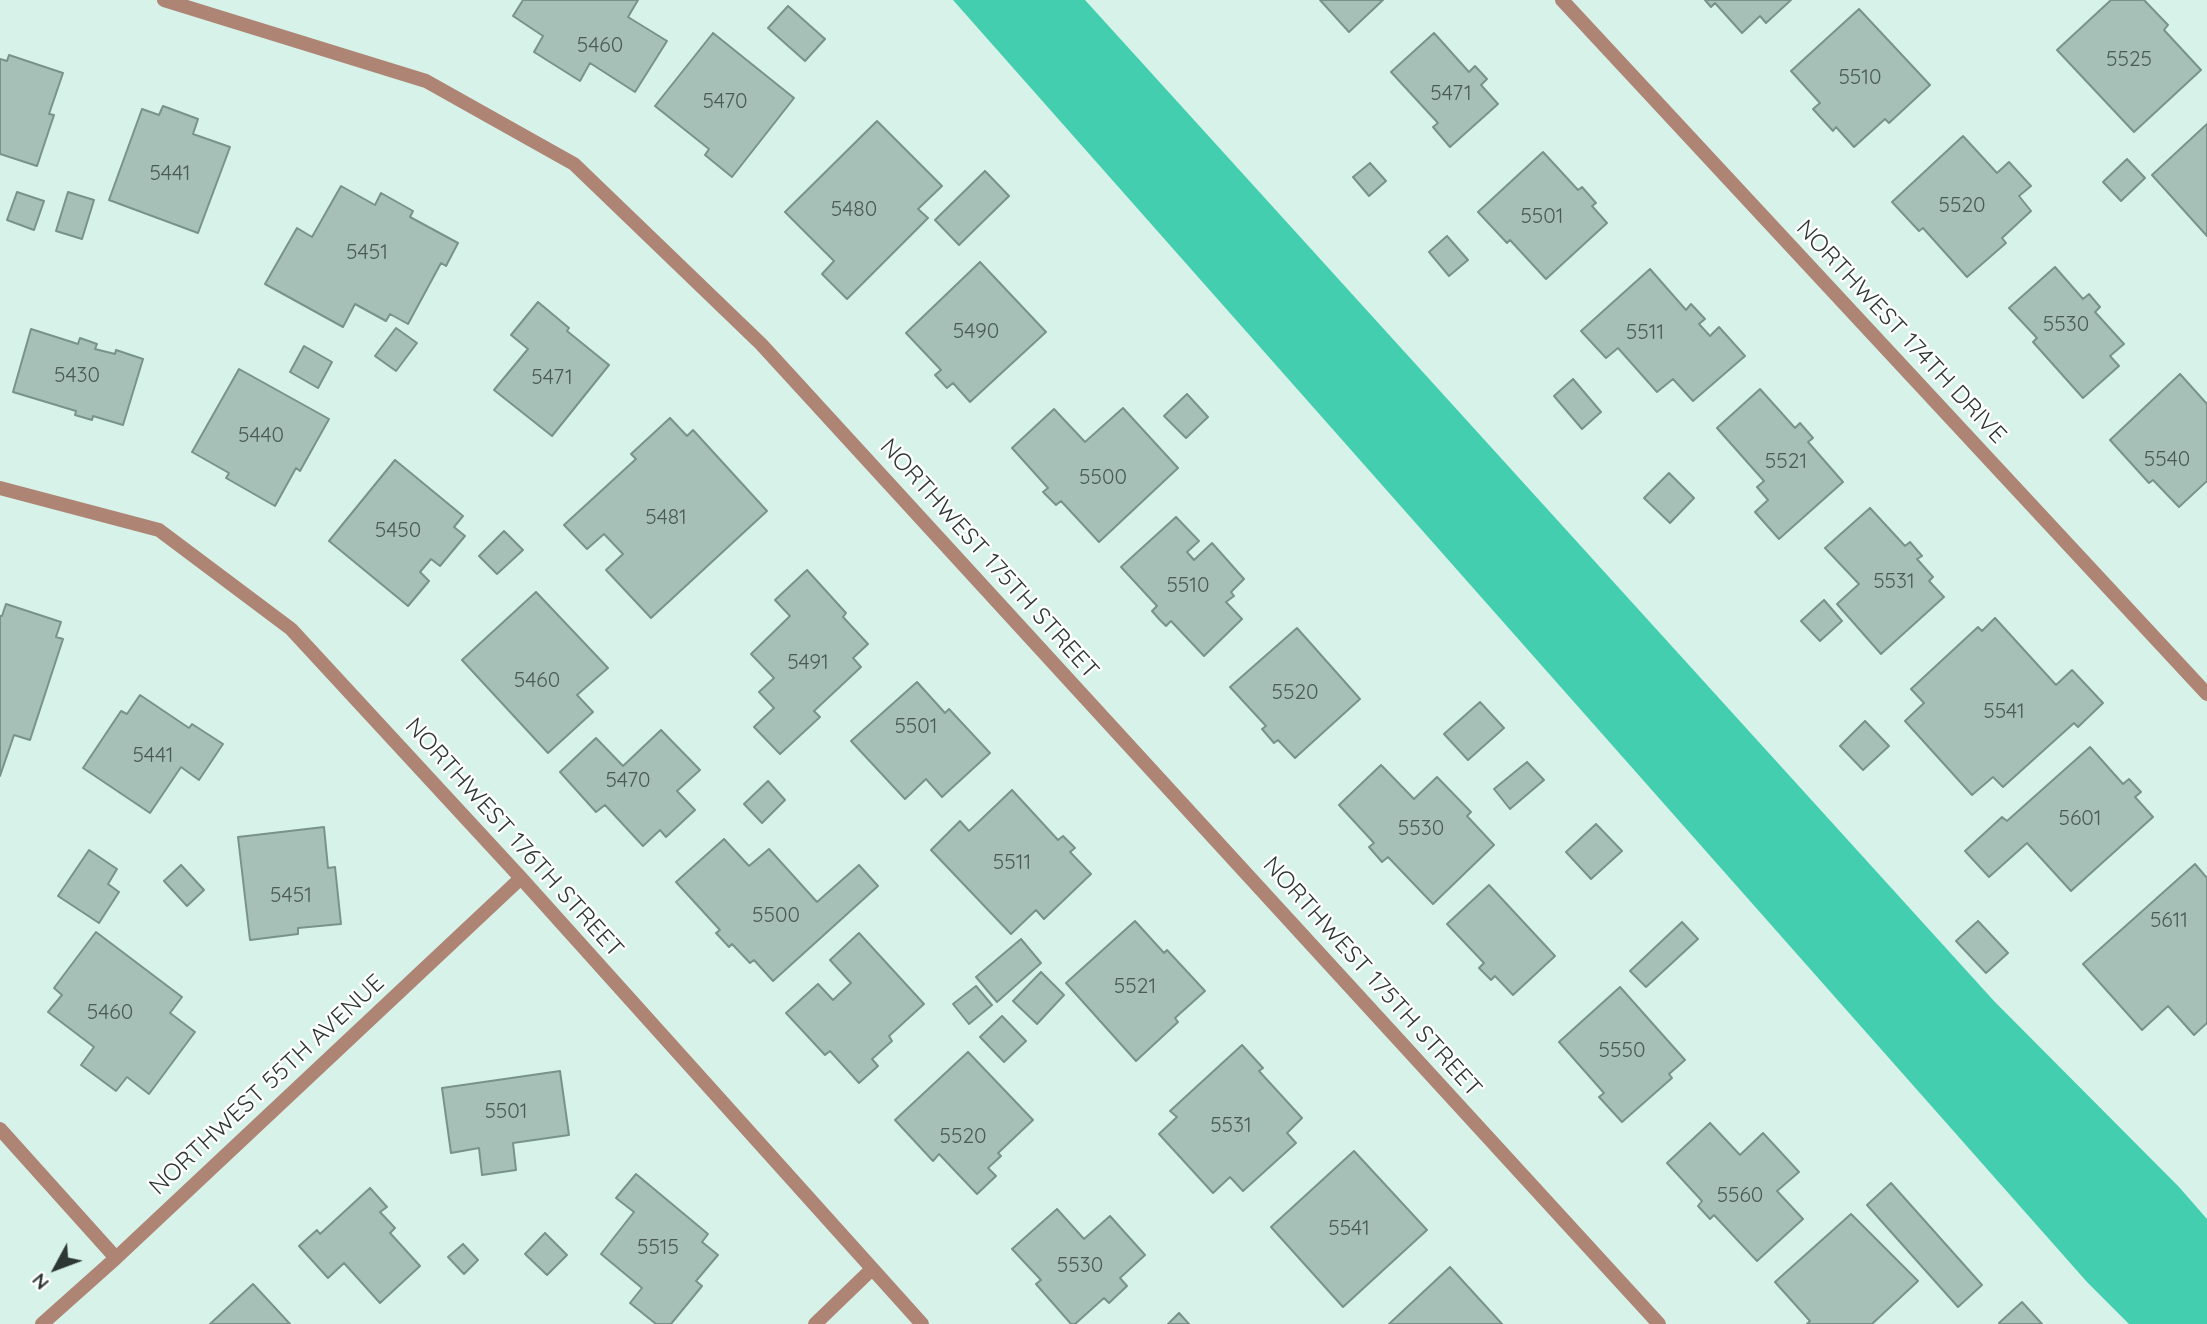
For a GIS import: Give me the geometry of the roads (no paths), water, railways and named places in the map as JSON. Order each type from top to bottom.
[{"type":"street","name":"NORTHWEST 175TH STREET","points":[[164,0],[426,81],[574,164],[761,344],[1658,1324]]},
{"type":"street","name":"NORTHWEST 174TH DRIVE","points":[[1562,0],[2207,694]]},
{"type":"street","name":"NORTHWEST 176TH STREET","points":[[0,488],[159,530],[291,629],[522,878],[922,1324]]},
{"type":"street","name":"NORTHWEST 55TH AVENUE","points":[[42,1324],[522,878]]},
{"type":"street","points":[[0,1129],[116,1258]]},
{"type":"street","points":[[815,1324],[872,1269]]}]
